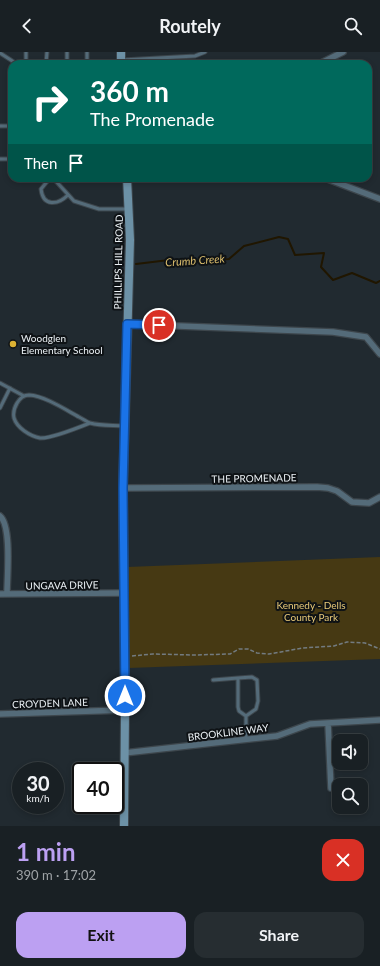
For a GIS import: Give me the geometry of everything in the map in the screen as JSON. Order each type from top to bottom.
[{"type":"street","points":[[327,60],[343,52]]},
{"type":"street","name":"PHILLIPS HILL ROAD","points":[[124,826],[125,657],[123,488],[130,240],[128,182]]},
{"type":"street","points":[[335,182],[380,199]]},
{"type":"street","points":[[127,324],[333,332],[366,337],[380,354]]},
{"type":"street","name":"THE PROMENADE","points":[[123,488],[317,487],[337,491],[352,502],[369,503],[380,497]]},
{"type":"street","points":[[0,516],[4,519],[8,535],[7,594]]},
{"type":"street","name":"UNGAVA DRIVE","points":[[0,594],[124,593]]},
{"type":"street","name":"CROYDEN LANE","points":[[0,714],[125,710]]},
{"type":"street","name":"BROOKLINE WAY","points":[[124,753],[277,736],[310,724],[380,720]]},
{"type":"street","points":[[328,723],[331,788]]},
{"type":"lane","points":[[121,59],[195,56],[205,52]]},
{"type":"lane","points":[[0,53],[11,60]]},
{"type":"lane","points":[[47,182],[41,189],[44,200],[58,202],[68,195]]},
{"type":"lane","points":[[55,182],[74,201],[99,209],[129,209]]},
{"type":"lane","points":[[0,383],[24,396]]},
{"type":"lane","points":[[0,408],[10,388]]},
{"type":"lane","points":[[90,423],[41,438],[25,431],[18,425],[14,416],[18,400],[24,396],[30,395],[45,400],[90,423],[124,426]]},
{"type":"lane","points":[[214,680],[252,677],[257,680],[258,701],[256,709],[246,716]]},
{"type":"lane","points":[[238,678],[238,707],[239,711],[246,716]]},
{"type":"lane","points":[[246,716],[246,739]]},
{"type":"path","points":[[125,657],[153,654],[230,654],[248,648],[257,653],[268,654],[303,648],[334,646],[347,642],[365,643],[380,649]]},
{"type":"green space","name":"Kennedy - Dells County Park","points":[[380,557],[380,659],[128,668],[127,567]]},
{"type":"waterway","name":"Crumb Creek","points":[[136,264],[169,260],[193,262],[229,259],[244,246],[279,237],[288,239],[295,255],[324,253],[321,267],[333,280],[352,273],[376,283],[380,281]]},
{"type":"place","name":"Woodglen Elementary School","points":[[13,344]]},
{"type":"route","points":[[125,696],[123,488],[127,324],[159,325]]}]
